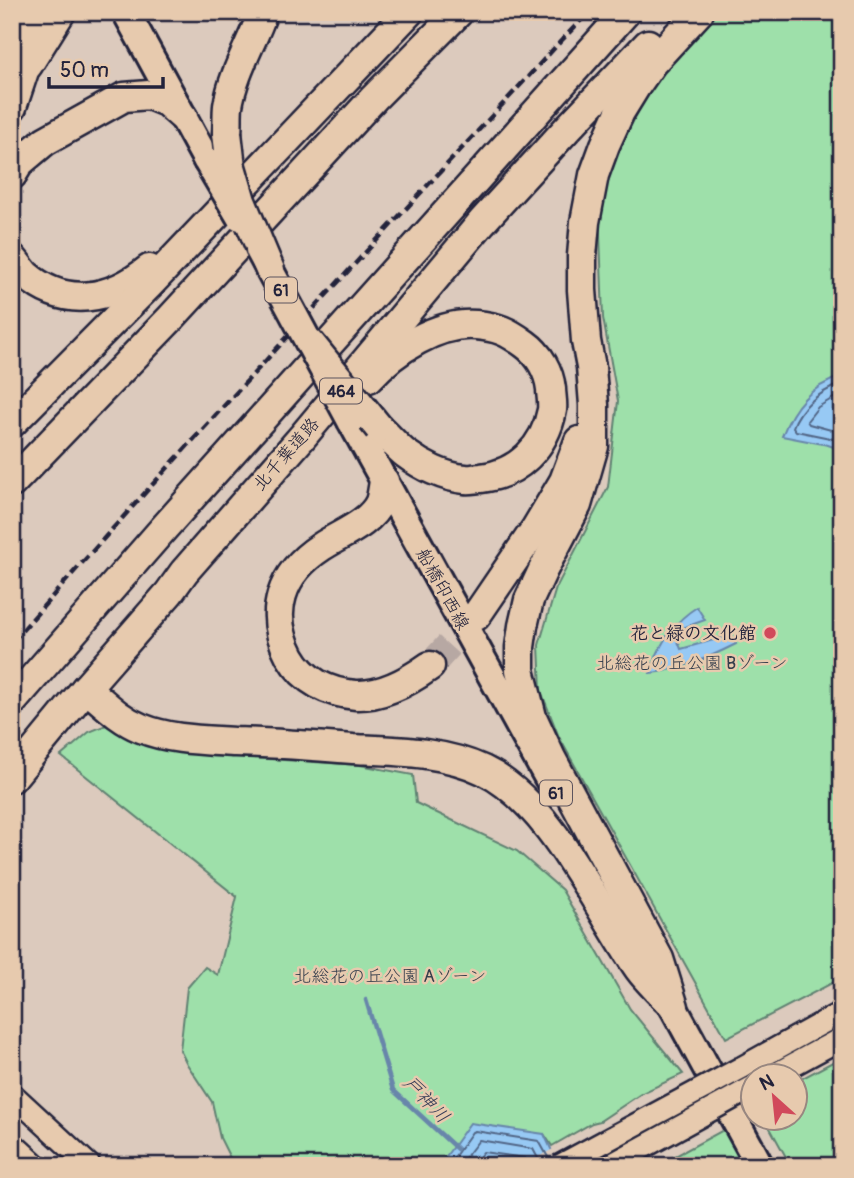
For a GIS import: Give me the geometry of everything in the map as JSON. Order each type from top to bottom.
[{"type":"highway","points":[[24,71],[28,12]]},
{"type":"highway","points":[[12,107],[24,71],[61,12]]},
{"type":"highway","points":[[263,12],[237,74],[228,105],[227,133],[231,167],[241,201],[270,270]]},
{"type":"highway","points":[[12,424],[149,285],[409,12]]},
{"type":"highway","points":[[12,483],[170,319],[373,98],[459,12]]},
{"type":"highway","name":"464","points":[[12,702],[164,528],[626,12]]},
{"type":"highway","name":"北千葉道路","points":[[12,778],[482,222],[679,12]]},
{"type":"highway","points":[[476,615],[564,481],[577,448],[587,383],[582,290],[585,222],[594,175],[604,145],[620,112],[652,63],[699,12]]},
{"type":"highway","points":[[12,258],[25,274],[48,290],[72,297],[104,295],[136,279],[167,253],[306,110],[352,72]]},
{"type":"highway","points":[[12,175],[20,162],[45,141],[124,97],[149,95],[166,102],[183,117]]},
{"type":"highway","points":[[169,593],[194,576],[381,365],[435,332],[464,324],[496,327],[516,337],[534,350],[549,376],[553,408],[544,435],[532,455],[516,467],[493,477],[465,479],[436,472],[406,454],[379,428],[310,344]]},
{"type":"highway","points":[[586,341],[594,405],[594,446],[577,505],[529,600],[520,647],[520,670],[531,717],[659,959],[674,1007]]},
{"type":"highway","points":[[384,481],[379,503],[365,520],[301,563],[286,583],[279,602],[279,622],[285,646],[293,662],[306,677],[341,694],[363,695],[383,690],[401,684],[429,666]]},
{"type":"highway","points":[[86,688],[120,717],[144,729],[170,736],[403,751],[447,758],[483,770],[511,788],[532,808],[574,865],[639,970],[674,1007]]},
{"type":"main road","name":"船橋印西線","points":[[126,12],[760,1166]]},
{"type":"street","points":[[559,1166],[842,1013]]},
{"type":"street","points":[[798,1062],[842,1038]]},
{"type":"street","points":[[12,1094],[90,1166]]},
{"type":"street","points":[[609,1166],[738,1096]]},
{"type":"street","points":[[12,1143],[39,1166],[63,1142]]},
{"type":"green space","name":"北総花の丘公園 Bゾーン","points":[[718,12],[842,12],[842,978],[726,1038],[559,737],[541,691],[539,645],[556,588],[608,487],[618,401],[603,318],[599,206],[614,158],[652,85]]},
{"type":"green space","name":"北総花の丘公園 Aゾーン","points":[[106,725],[146,746],[195,754],[360,765],[413,775],[416,803],[517,851],[562,890],[630,1009],[683,1074],[642,1093],[600,1121],[552,1146],[544,1134],[440,1166],[234,1166],[220,1138],[212,1102],[180,1050],[187,988],[205,967],[218,975],[237,897],[61,756],[89,732]]},
{"type":"green space","points":[[842,1057],[842,1166],[791,1166],[772,1132],[808,1132],[808,1075]]},
{"type":"green space","points":[[725,1129],[745,1166],[657,1166]]},
{"type":"water","points":[[842,376],[842,450],[782,436],[804,398]]},
{"type":"water","points":[[697,607],[705,620],[674,631],[681,649],[731,635],[736,644],[694,663],[650,673],[651,663],[654,663],[670,632],[682,618]]},
{"type":"water","points":[[470,1123],[544,1134],[559,1166],[439,1166]]},
{"type":"pier","points":[[555,1148],[563,1166],[521,1166]]},
{"type":"waterway","name":"戸神川","points":[[366,1000],[393,1090],[457,1149]]},
{"type":"tunnel","points":[[430,666],[476,616]]},
{"type":"railway","points":[[12,642],[216,415],[589,12]]},
{"type":"place","name":"花と緑の文化館","points":[[770,633]]}]
